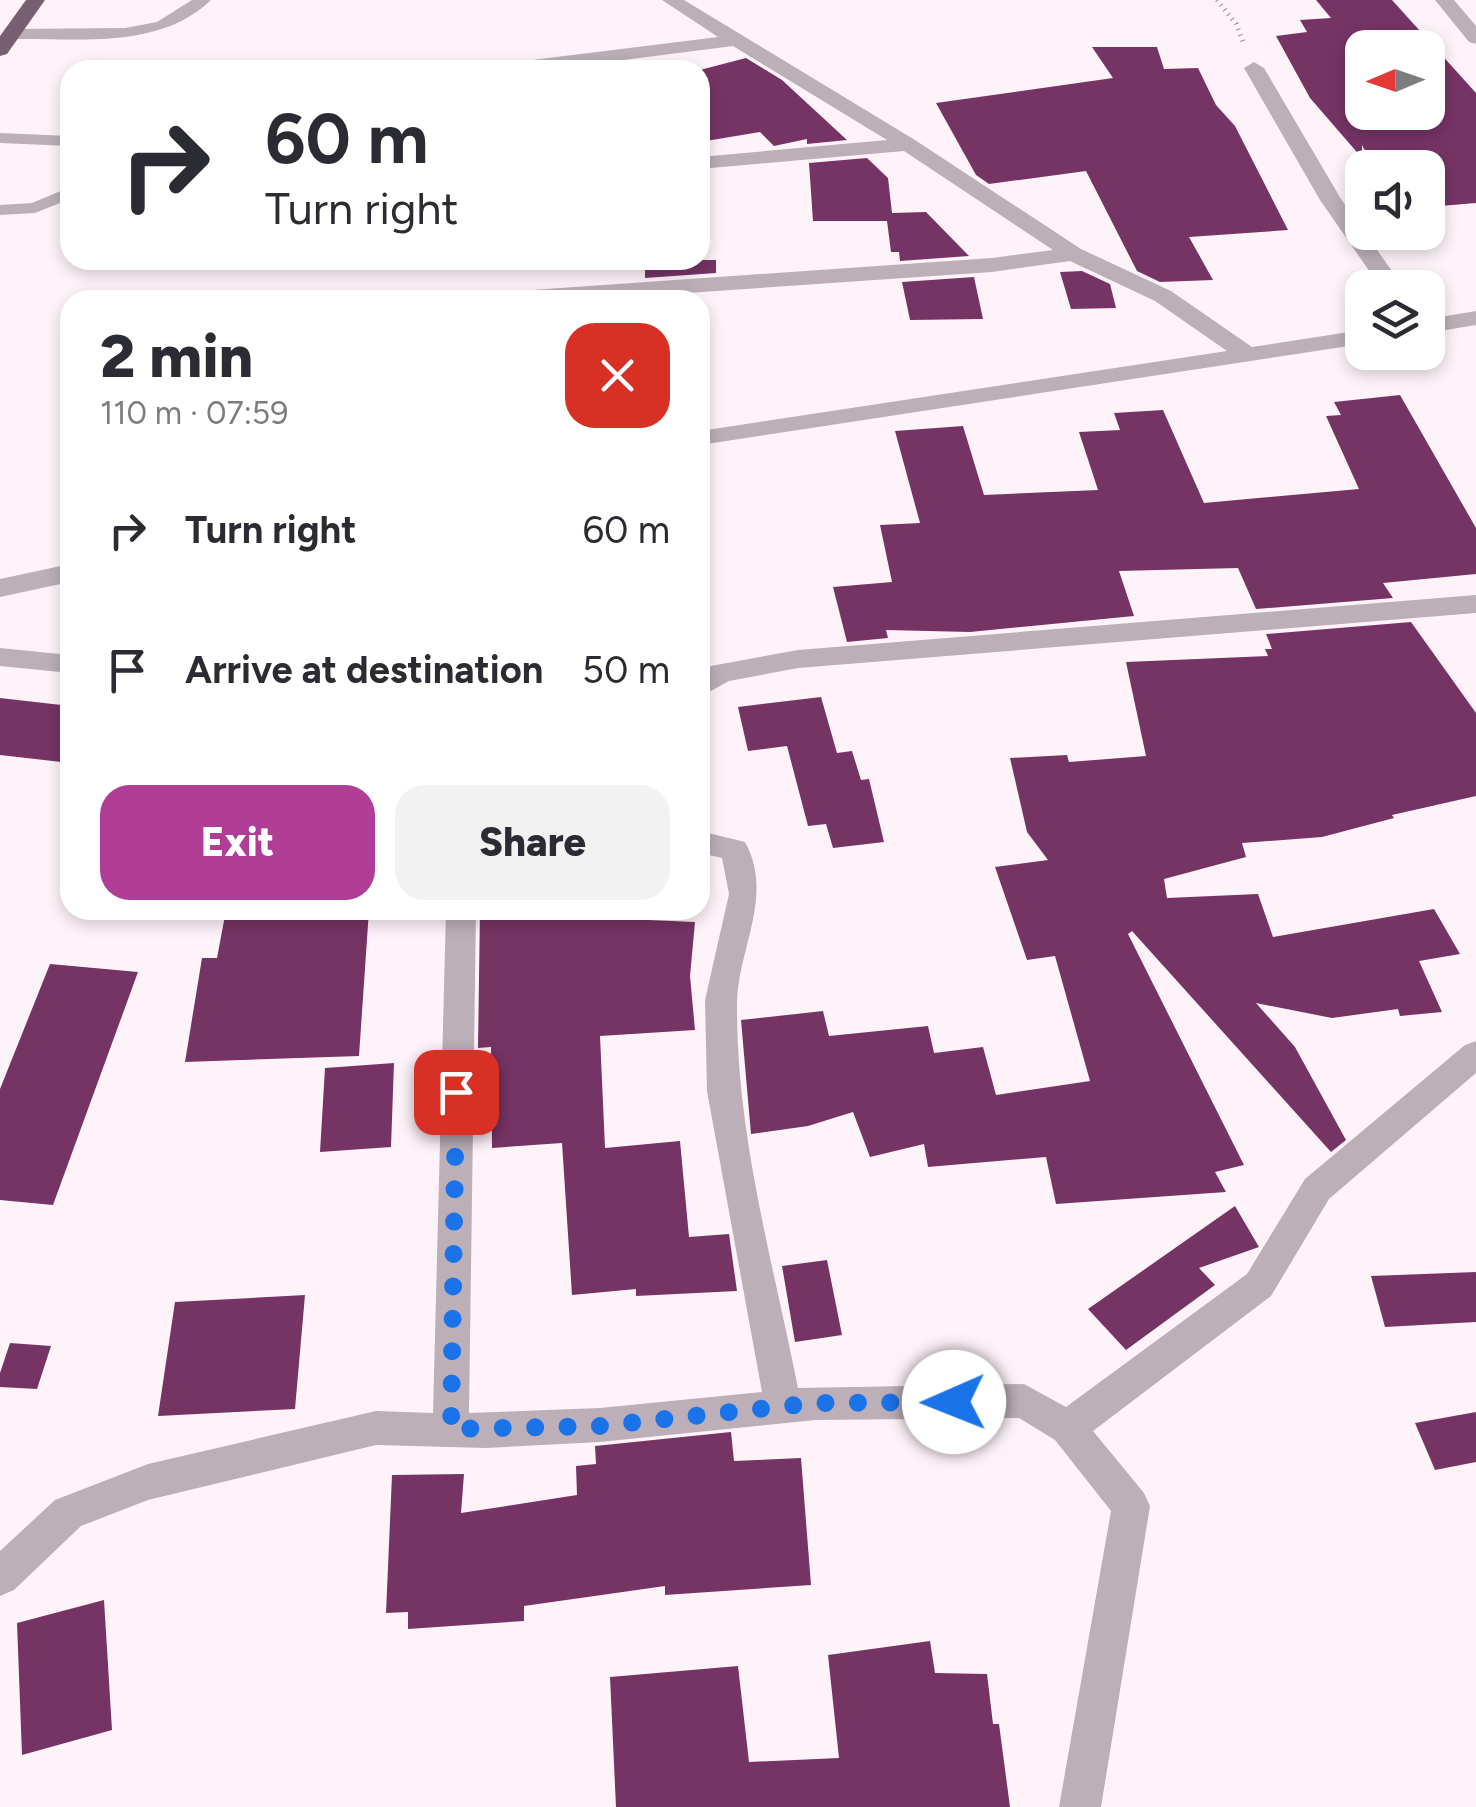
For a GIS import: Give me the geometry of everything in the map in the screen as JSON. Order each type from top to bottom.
[{"type":"highway","points":[[6,42],[36,0]]},
{"type":"street","points":[[670,0],[908,144],[1073,254],[1163,296],[1250,356]]},
{"type":"street","points":[[1444,0],[1476,38]]},
{"type":"street","points":[[578,60],[736,40]]},
{"type":"street","points":[[1254,68],[1331,200],[1380,270]]},
{"type":"street","points":[[710,161],[908,144]]},
{"type":"street","points":[[633,290],[992,265],[1073,254]]},
{"type":"street","points":[[1445,323],[1476,318]]},
{"type":"street","points":[[710,436],[1345,340]]},
{"type":"street","points":[[0,588],[60,574]]},
{"type":"street","points":[[710,680],[721,673],[798,659],[1476,604]]},
{"type":"street","points":[[0,657],[60,663]]},
{"type":"street","points":[[710,844],[735,850],[744,894],[721,1000],[723,1092],[783,1406]]},
{"type":"street","points":[[451,1429],[460,920]]},
{"type":"street","points":[[1068,1428],[1167,1350],[1259,1285],[1316,1189],[1476,1054]]},
{"type":"street","points":[[0,1577],[68,1514],[148,1482],[376,1428],[600,1426],[783,1406],[1024,1401],[1068,1428],[1132,1506],[1080,1807]]},
{"type":"lane","points":[[6,42],[124,33],[162,26],[203,0]]},
{"type":"lane","points":[[0,138],[60,141]]},
{"type":"lane","points":[[0,210],[35,208],[60,197]]},
{"type":"path","points":[[1217,0],[1236,24],[1254,68]]},
{"type":"building","points":[[1316,0],[1392,0],[1419,30],[1345,30],[1345,130],[1445,130],[1445,59],[1476,93],[1476,203],[1445,206],[1445,150],[1365,150],[1362,145],[1362,150],[1355,150],[1310,98],[1276,36],[1307,32],[1300,20],[1331,18]]},
{"type":"building","points":[[1092,47],[1157,47],[1164,69],[1198,68],[1216,105],[1235,126],[1288,230],[1189,237],[1213,280],[1160,282],[1137,271],[1086,171],[989,184],[976,175],[936,103],[1113,78]]},
{"type":"building","points":[[746,58],[782,80],[847,140],[807,144],[807,139],[774,146],[760,132],[710,140],[710,67]]},
{"type":"building","points":[[867,158],[888,178],[892,213],[926,212],[969,256],[900,261],[899,252],[891,252],[887,221],[813,221],[809,163]]},
{"type":"building","points":[[710,260],[716,260],[716,273],[645,278],[645,270],[710,270]]},
{"type":"building","points":[[1082,271],[1110,284],[1116,308],[1071,309],[1060,272]]},
{"type":"building","points":[[974,277],[983,319],[910,320],[902,282]]},
{"type":"building","points":[[1400,395],[1476,528],[1476,574],[1383,583],[1393,598],[1256,609],[1238,568],[1119,571],[1134,616],[970,632],[886,630],[888,638],[847,642],[833,587],[892,582],[880,525],[920,523],[895,431],[963,426],[984,495],[1098,490],[1079,432],[1120,430],[1114,413],[1163,410],[1204,503],[1359,489],[1326,416],[1341,415],[1334,402]]},
{"type":"building","points":[[1411,622],[1476,713],[1476,796],[1392,815],[1394,818],[1322,837],[1242,843],[1246,857],[1164,879],[1167,898],[1258,894],[1273,937],[1434,909],[1460,954],[1419,961],[1442,1012],[1400,1016],[1398,1009],[1332,1018],[1256,1003],[1295,1047],[1346,1140],[1331,1152],[1132,931],[1128,934],[1244,1165],[1215,1172],[1226,1192],[1056,1204],[1046,1157],[928,1167],[924,1144],[870,1157],[853,1112],[808,1126],[751,1134],[741,1020],[823,1011],[829,1036],[928,1026],[934,1053],[983,1047],[996,1095],[1090,1081],[1055,956],[1027,960],[995,867],[1048,860],[1027,832],[1010,758],[1067,755],[1069,762],[1146,756],[1126,662],[1268,656],[1265,649],[1272,649],[1266,634]]},
{"type":"building","points":[[821,697],[837,753],[852,751],[861,780],[869,779],[884,842],[833,848],[826,824],[808,826],[787,746],[748,751],[738,707]]},
{"type":"building","points":[[0,698],[60,705],[60,762],[0,755]]},
{"type":"building","points":[[224,920],[368,920],[359,1056],[185,1062],[202,958],[217,958]]},
{"type":"building","points":[[480,920],[695,922],[690,976],[695,1030],[600,1036],[605,1148],[680,1141],[689,1237],[729,1234],[737,1291],[636,1296],[636,1289],[572,1295],[562,1143],[492,1148],[491,1047],[478,1048]]},
{"type":"building","points":[[50,964],[138,972],[53,1205],[0,1200],[0,1089]]},
{"type":"building","points":[[394,1063],[391,1147],[320,1152],[325,1068]]},
{"type":"building","points":[[1235,1206],[1259,1247],[1199,1268],[1215,1285],[1126,1350],[1088,1309]]},
{"type":"building","points":[[827,1260],[842,1335],[795,1342],[782,1266]]},
{"type":"building","points":[[1476,1272],[1476,1322],[1385,1327],[1371,1276]]},
{"type":"building","points":[[305,1295],[295,1409],[158,1416],[175,1302]]},
{"type":"building","points":[[10,1343],[51,1346],[37,1389],[0,1387],[0,1373]]},
{"type":"building","points":[[1476,1412],[1476,1462],[1435,1470],[1415,1423]]},
{"type":"building","points":[[731,1432],[734,1461],[801,1458],[811,1585],[665,1595],[665,1586],[524,1606],[524,1621],[408,1629],[408,1612],[386,1613],[392,1475],[464,1474],[461,1513],[577,1495],[576,1466],[596,1464],[595,1446]]},
{"type":"building","points":[[104,1600],[112,1730],[22,1755],[17,1623]]},
{"type":"building","points":[[930,1641],[935,1673],[987,1674],[993,1724],[999,1724],[1010,1807],[616,1807],[610,1677],[738,1666],[749,1762],[839,1758],[828,1655]]},
{"type":"route","points":[[456,1092],[451,1429],[600,1426],[815,1403],[954,1402]]}]
